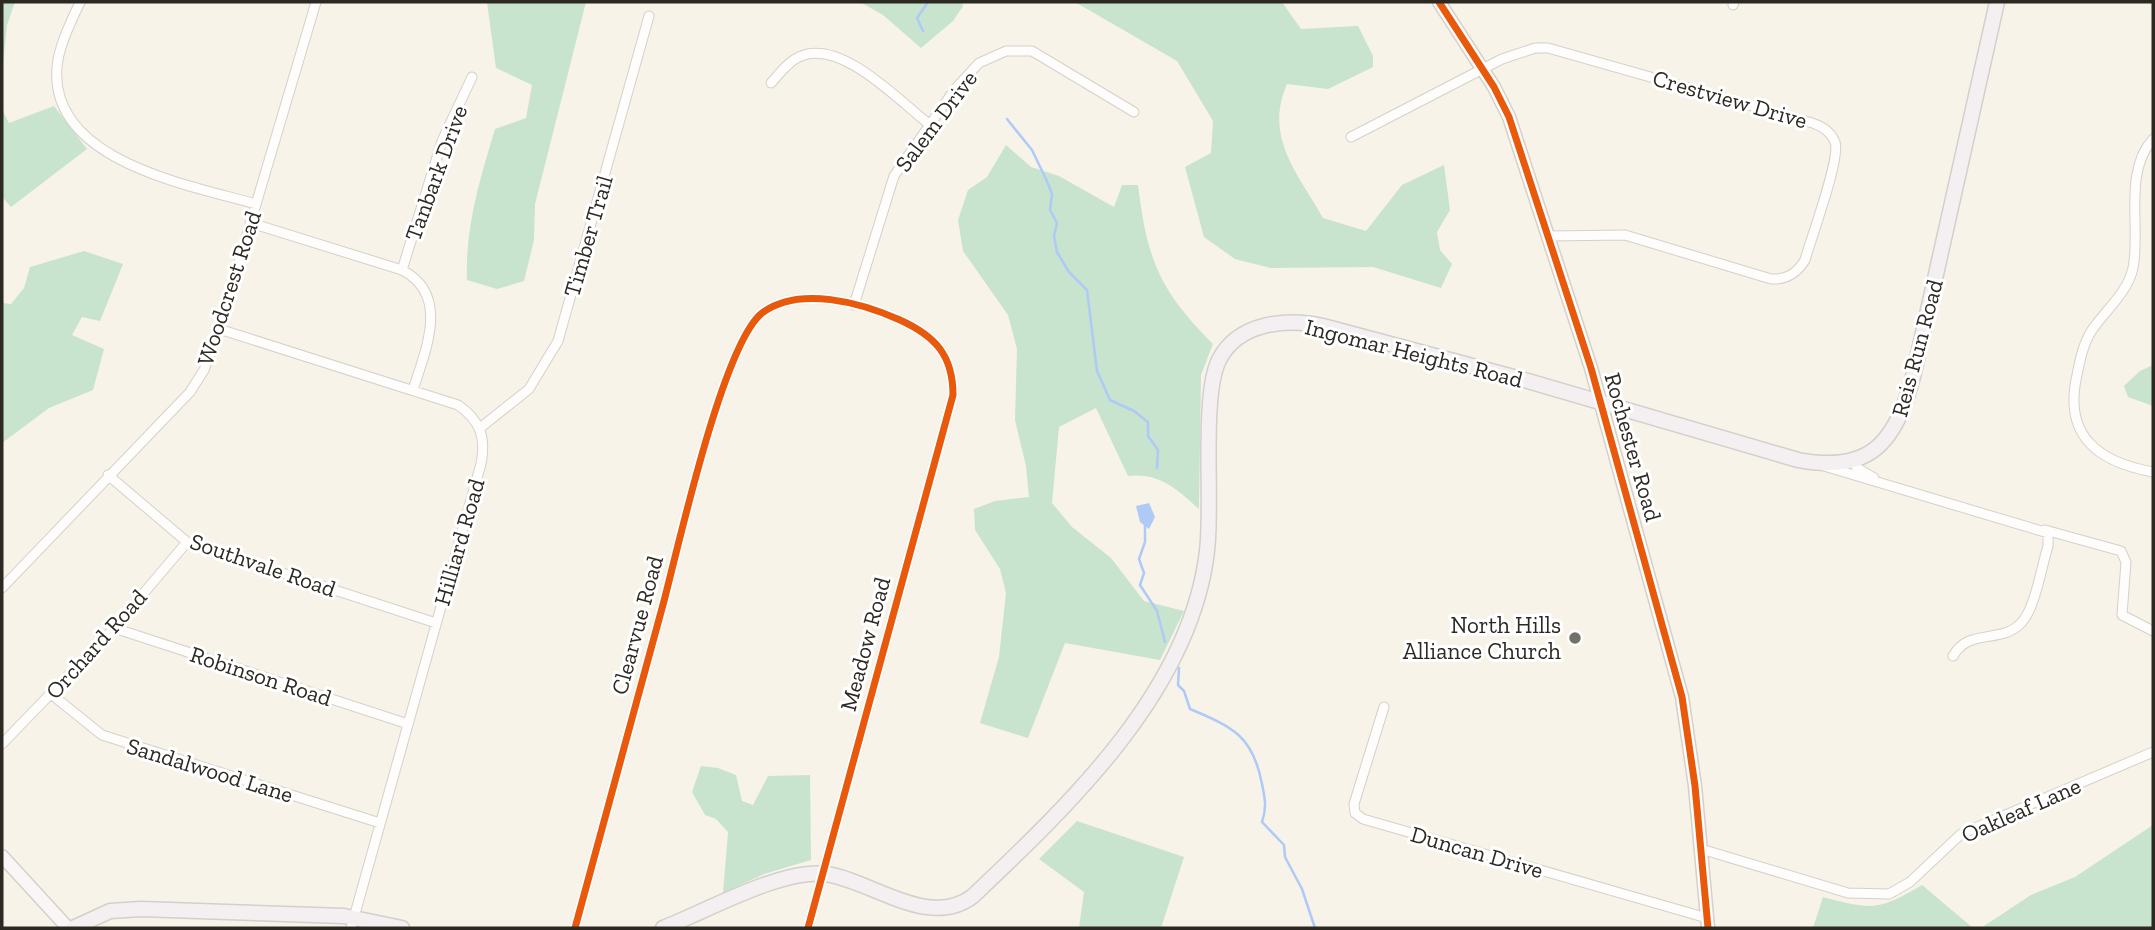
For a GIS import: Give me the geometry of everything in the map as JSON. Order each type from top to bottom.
[{"type":"main road","name":"Reis Run Road","points":[[1601,402],[1812,463],[1852,461],[1886,440],[1904,409],[1943,250],[1997,2]]},
{"type":"main road","name":"Ingomar Heights Road","points":[[663,928],[693,923],[786,878],[822,874],[934,909],[945,910],[962,904],[1106,762],[1166,668],[1195,603],[1207,554],[1210,523],[1213,382],[1223,354],[1245,334],[1273,323],[1311,324],[1601,402]]},
{"type":"main road","points":[[70,928],[103,913],[130,909],[402,928]]},
{"type":"street","points":[[80,2],[62,47],[57,86],[65,111],[81,132],[105,151],[138,168],[256,204]]},
{"type":"street","name":"Woodcrest Road","points":[[2,588],[190,392],[204,370],[219,329],[316,2]]},
{"type":"street","name":"Rochester Road","points":[[1439,2],[1483,70],[1509,117],[1601,402],[1682,696],[1701,849],[1707,923]]},
{"type":"street","name":"Timber Trail","points":[[480,428],[529,389],[558,341],[649,16]]},
{"type":"street","name":"Salem Drive","points":[[854,306],[889,187],[930,125],[979,63],[1006,51],[1019,49],[1045,57],[1134,112]]},
{"type":"street","name":"Crestview Drive","points":[[1483,70],[1524,51],[1560,49],[1818,125],[1825,128],[1835,141],[1835,159],[1805,260],[1795,273],[1784,278],[1771,279],[1625,235],[1548,236]]},
{"type":"street","points":[[771,83],[801,55],[832,53],[854,65],[930,125]]},
{"type":"street","points":[[1351,137],[1483,70]]},
{"type":"street","name":"Tanbark Drive","points":[[402,271],[442,141],[472,77]]},
{"type":"street","points":[[2153,139],[2144,152],[2137,176],[2135,255],[2130,278],[2086,342],[2075,384],[2073,408],[2078,429],[2092,446],[2116,461],[2153,472]]},
{"type":"street","points":[[251,223],[402,271],[423,287],[432,314],[430,333],[413,390]]},
{"type":"street","name":"Clearvue Road","points":[[575,928],[708,439],[745,334],[765,311],[783,303],[817,298],[854,306]]},
{"type":"street","name":"Meadow Road","points":[[807,928],[951,407],[952,370],[943,350],[927,335],[894,317],[854,306]]},
{"type":"street","points":[[219,329],[458,405],[480,428]]},
{"type":"street","name":"Hilliard Road","points":[[353,923],[481,464],[483,445],[480,428]]},
{"type":"street","points":[[1852,461],[1857,468],[1887,486]]},
{"type":"street","points":[[1812,463],[2121,551],[2126,562],[2122,615],[2153,631]]},
{"type":"street","name":"Southvale Road","points":[[108,475],[187,542],[436,622]]},
{"type":"street","points":[[1953,656],[1970,638],[2002,635],[2024,620],[2048,545],[2048,533],[2043,529]]},
{"type":"street","name":"Orchard Road","points":[[2,744],[114,628],[187,542]]},
{"type":"street","name":"Robinson Road","points":[[114,628],[408,724]]},
{"type":"street","name":"Sandalwood Lane","points":[[51,694],[102,735],[380,823]]},
{"type":"street","name":"Duncan Drive","points":[[1384,707],[1354,803],[1355,813],[1363,819],[1707,923]]},
{"type":"street","name":"Oakleaf Lane","points":[[1701,849],[1849,893],[1889,894],[1910,882],[1961,834],[2153,752]]},
{"type":"street","points":[[2,856],[70,928]]},
{"type":"green space","points":[[2,2],[15,2],[7,25],[2,74]]},
{"type":"green space","points":[[487,2],[586,2],[535,204],[534,240],[524,281],[497,289],[467,280],[471,222],[495,129],[526,118],[532,85],[496,68]]},
{"type":"green space","points":[[860,2],[962,2],[963,6],[953,21],[921,48],[883,15]]},
{"type":"green space","points":[[1075,2],[1282,2],[1301,29],[1358,26],[1373,56],[1373,67],[1328,89],[1287,84],[1279,121],[1281,138],[1294,169],[1323,218],[1366,231],[1402,185],[1444,165],[1450,210],[1437,232],[1440,250],[1452,264],[1441,288],[1373,267],[1271,268],[1235,259],[1204,237],[1185,167],[1211,153],[1213,121],[1177,61]]},
{"type":"green space","points":[[54,106],[87,149],[11,207],[2,197],[2,109],[9,123]]},
{"type":"green space","points":[[1006,145],[1031,167],[1059,176],[1114,207],[1122,185],[1138,185],[1151,254],[1159,272],[1180,307],[1213,344],[1201,375],[1199,509],[1158,479],[1128,476],[1096,408],[1059,427],[1052,503],[1072,527],[1111,558],[1144,601],[1184,611],[1160,660],[1065,643],[1028,738],[980,723],[999,657],[1006,593],[1000,569],[975,530],[974,509],[995,501],[1029,497],[1026,466],[1015,420],[1017,349],[1008,315],[963,251],[958,220],[968,190],[987,177]]},
{"type":"green space","points":[[84,251],[123,264],[100,321],[82,317],[72,335],[104,349],[93,390],[49,408],[2,443],[2,303],[11,304],[24,288],[30,267]]},
{"type":"green space","points":[[2153,365],[2153,406],[2128,397],[2124,386],[2140,371]]},
{"type":"green space","points":[[701,766],[718,768],[736,775],[742,801],[753,805],[768,776],[810,775],[811,860],[764,874],[723,893],[728,832],[716,819],[705,815],[692,792]]},
{"type":"green space","points":[[1077,821],[1184,857],[1161,928],[1079,928],[1084,892],[1039,859]]},
{"type":"green space","points":[[2153,825],[2153,928],[1981,928],[2031,895],[2075,877]]},
{"type":"green space","points":[[1922,885],[1973,928],[1813,928],[1823,897],[1874,906],[1895,900]]},
{"type":"water","points":[[1149,503],[1155,517],[1149,529],[1140,522],[1136,506]]},
{"type":"waterway","points":[[923,31],[917,18],[928,2]]},
{"type":"waterway","points":[[1007,119],[1032,150],[1052,194],[1050,210],[1057,223],[1054,236],[1057,252],[1069,272],[1087,290],[1097,371],[1110,400],[1134,411],[1148,422],[1148,436],[1158,450],[1157,468]]},
{"type":"waterway","points":[[1145,525],[1145,542],[1139,559],[1144,573],[1140,585],[1157,611],[1165,642]]},
{"type":"waterway","points":[[1179,668],[1178,685],[1184,691],[1190,709],[1239,735],[1253,755],[1265,799],[1262,822],[1284,845],[1285,857],[1302,889],[1315,928]]},
{"type":"cycle path","points":[[1439,2],[1494,87],[1509,117],[1591,368],[1682,697],[1695,786],[1708,928]]},
{"type":"cycle path","points":[[575,928],[691,493],[732,363],[747,332],[762,313],[777,305],[812,298],[868,308],[900,320],[923,333],[940,349],[945,358],[950,369],[953,395],[808,928]]},
{"type":"place","name":"North Hills Alliance Church","points":[[1575,638]]}]
